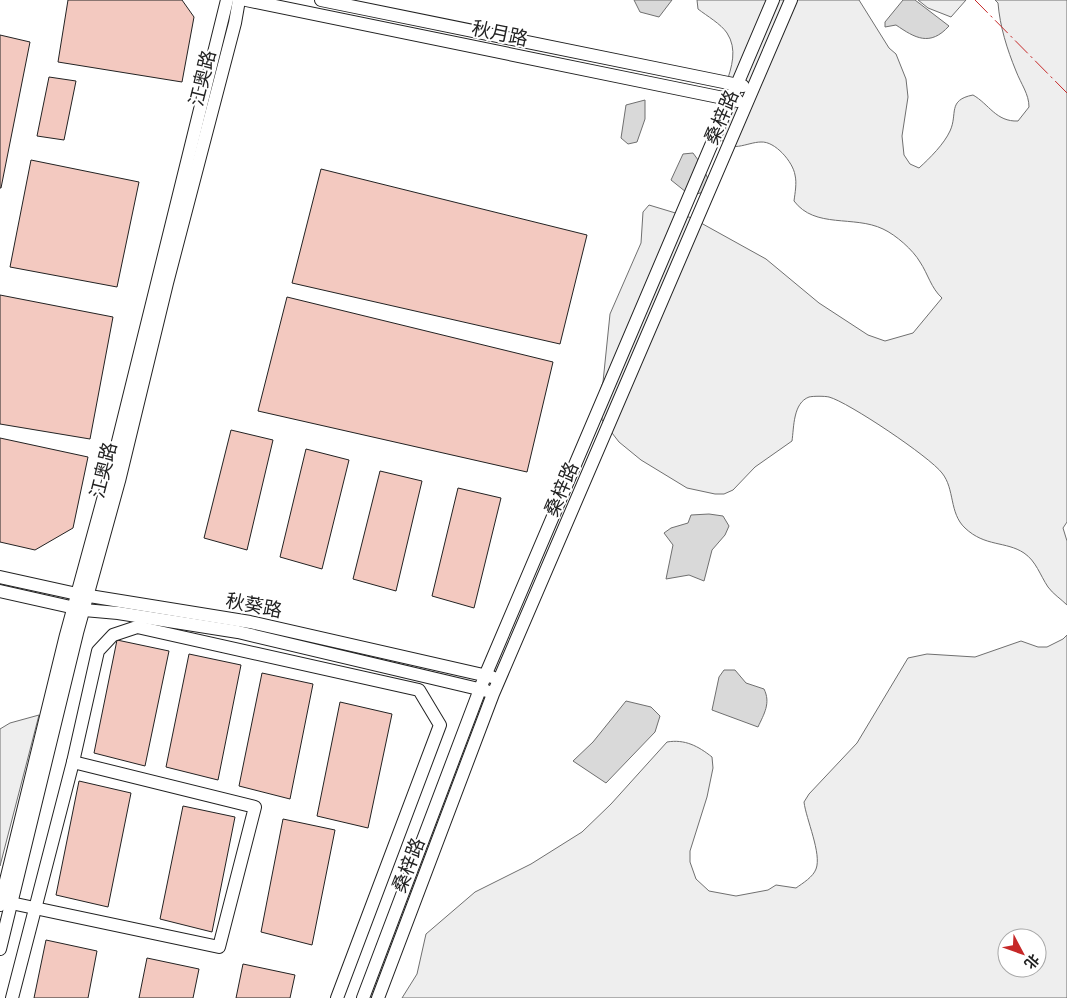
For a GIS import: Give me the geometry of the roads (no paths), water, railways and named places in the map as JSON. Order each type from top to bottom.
[{"type":"street","name":"江奥路","points":[[82,595],[227,0]]},
{"type":"street","name":"江奥路","points":[[0,949],[5,904],[78,609],[120,480],[167,283],[210,122],[239,0]]},
{"type":"street","name":"秋月路","points":[[246,0],[731,99],[747,104]]},
{"type":"street","name":"秋月路","points":[[321,0],[753,88]]},
{"type":"street","name":"桑梓路","points":[[363,998],[485,676],[773,0]]},
{"type":"street","name":"桑梓路","points":[[378,998],[500,679],[791,0]]},
{"type":"street","name":"秋葵路","points":[[0,577],[82,595],[250,622],[500,679]]},
{"type":"street","name":"秋葵路","points":[[0,591],[78,609],[118,613],[238,632],[480,689],[494,694]]},
{"type":"street","points":[[12,998],[73,762],[98,651],[114,635],[137,627],[419,690],[440,725],[337,998]]},
{"type":"street","points":[[5,904],[35,908],[219,947],[255,807],[73,762]]}]
